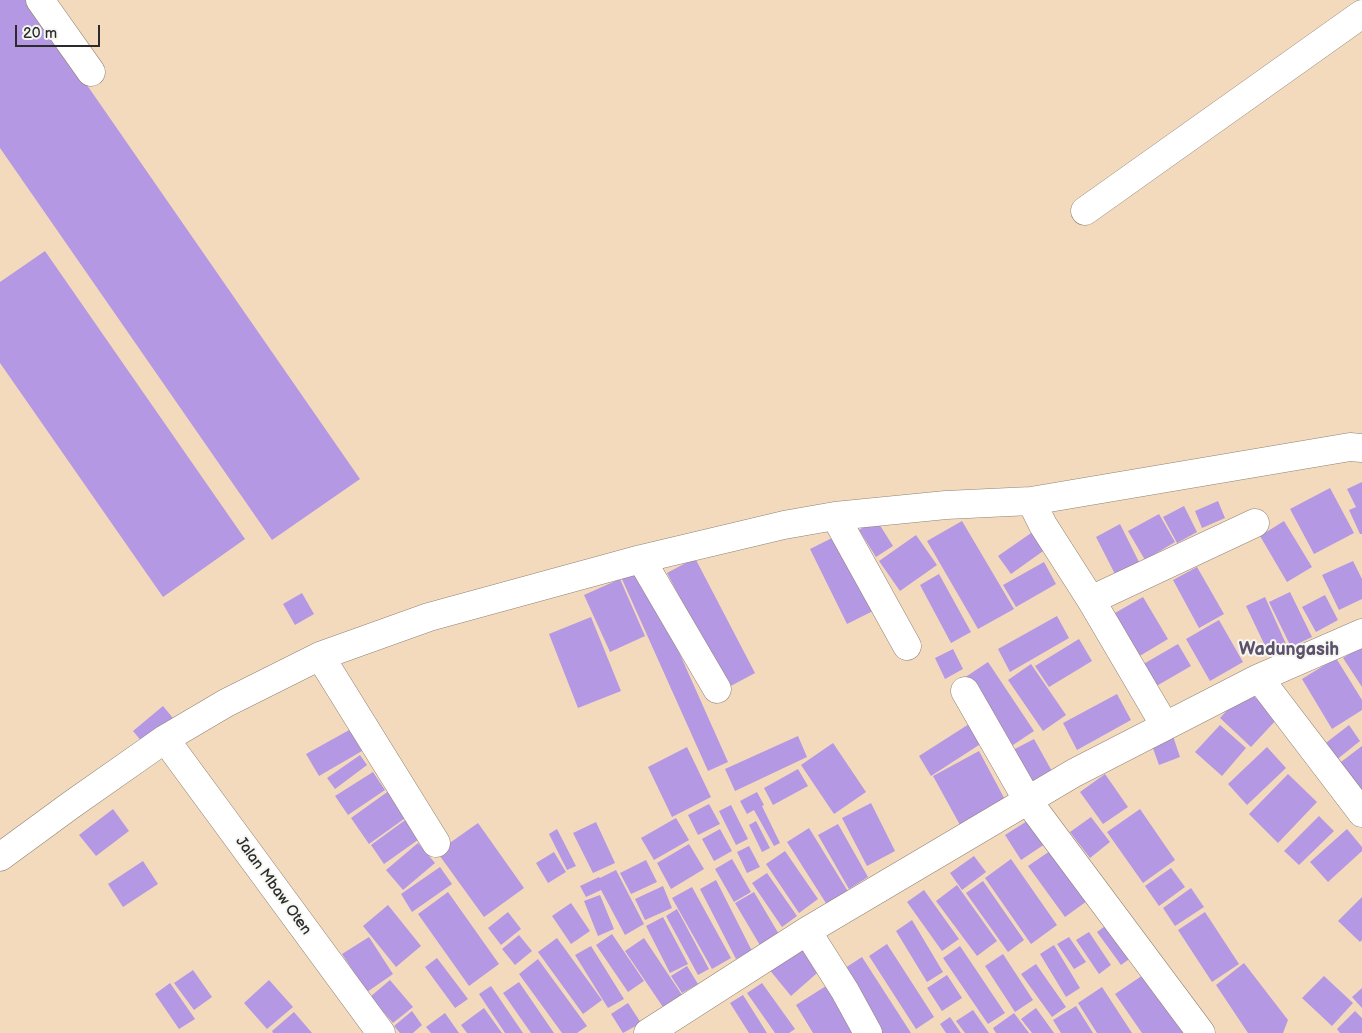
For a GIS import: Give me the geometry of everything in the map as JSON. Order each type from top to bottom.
[{"type":"street","points":[[40,0],[91,72]]},
{"type":"street","points":[[1085,211],[1362,14]]},
{"type":"street","points":[[0,857],[165,739],[226,703],[320,656],[429,617],[646,567],[784,525],[841,525],[946,505],[1037,512],[1350,447],[1362,448]]},
{"type":"street","points":[[1037,512],[1165,726]]},
{"type":"street","points":[[1091,600],[1255,523]]},
{"type":"street","points":[[841,525],[907,646]]},
{"type":"street","points":[[646,567],[718,689]]},
{"type":"street","points":[[648,1033],[807,931],[1074,773],[1259,678],[1362,633]]},
{"type":"street","points":[[320,656],[436,843]]},
{"type":"street","points":[[1259,678],[1362,813]]},
{"type":"street","points":[[965,691],[1028,801],[1201,1033]]},
{"type":"street","name":"Jalan Mbaw Oten","points":[[165,739],[381,1033]]},
{"type":"street","points":[[807,931],[845,991],[868,1033]]},
{"type":"building","points":[[0,0],[28,0],[360,479],[272,540],[0,148]]},
{"type":"building","points":[[45,251],[245,539],[163,597],[0,363],[0,282]]},
{"type":"building","points":[[1362,482],[1362,534],[1360,534],[1349,510],[1356,507],[1347,489]]},
{"type":"building","points":[[1330,488],[1354,533],[1314,554],[1290,509]]},
{"type":"building","points":[[1218,501],[1225,518],[1202,528],[1195,511]]},
{"type":"building","points":[[1184,506],[1197,532],[1177,543],[1163,517]]},
{"type":"building","points":[[1159,514],[1175,542],[1145,560],[1128,531]]},
{"type":"building","points":[[876,519],[893,546],[876,557],[859,530]]},
{"type":"building","points":[[962,521],[1014,609],[978,629],[927,541]]},
{"type":"building","points":[[1284,521],[1312,567],[1287,582],[1260,536]]},
{"type":"building","points":[[1120,524],[1141,566],[1117,578],[1096,537]]},
{"type":"building","points":[[1034,531],[1046,549],[1011,574],[998,556]]},
{"type":"building","points":[[842,533],[879,608],[847,624],[810,549]]},
{"type":"building","points":[[916,535],[937,565],[900,591],[879,561]]},
{"type":"building","points":[[695,558],[755,673],[727,688],[667,573]]},
{"type":"building","points":[[1353,561],[1362,579],[1362,599],[1339,610],[1322,575]]},
{"type":"building","points":[[1044,562],[1056,584],[1016,607],[1003,585]]},
{"type":"building","points":[[641,567],[728,762],[708,771],[621,577]]},
{"type":"building","points":[[1197,567],[1224,614],[1199,628],[1173,580]]},
{"type":"building","points":[[939,574],[971,632],[951,643],[920,585]]},
{"type":"building","points":[[620,579],[645,636],[610,652],[584,595]]},
{"type":"building","points":[[1290,592],[1312,637],[1291,647],[1269,602]]},
{"type":"building","points":[[302,593],[314,614],[295,625],[283,604]]},
{"type":"building","points":[[1325,595],[1338,620],[1316,632],[1302,607]]},
{"type":"building","points":[[1143,597],[1168,639],[1133,660],[1108,617]]},
{"type":"building","points":[[1265,597],[1286,644],[1268,652],[1246,606]]},
{"type":"building","points":[[1057,616],[1069,638],[1010,672],[998,649]]},
{"type":"building","points":[[591,617],[621,691],[578,708],[549,634]]},
{"type":"building","points":[[1219,620],[1243,662],[1210,681],[1186,639]]},
{"type":"building","points":[[1079,639],[1092,661],[1049,687],[1035,666]]},
{"type":"building","points":[[1178,644],[1191,666],[1153,688],[1140,666]]},
{"type":"building","points":[[1362,646],[1362,687],[1343,658]]},
{"type":"building","points":[[953,649],[963,669],[945,679],[935,658]]},
{"type":"building","points":[[1336,658],[1362,700],[1362,710],[1332,729],[1302,679]]},
{"type":"building","points":[[988,662],[1034,731],[1010,747],[964,678]]},
{"type":"building","points":[[1031,664],[1066,715],[1043,731],[1008,680]]},
{"type":"building","points":[[1246,689],[1278,718],[1251,747],[1220,718]]},
{"type":"building","points":[[1117,694],[1131,720],[1077,750],[1063,723]]},
{"type":"building","points":[[163,706],[177,723],[147,748],[133,731]]},
{"type":"building","points":[[969,724],[982,743],[931,776],[919,756]]},
{"type":"building","points":[[1220,725],[1246,748],[1222,776],[1195,752]]},
{"type":"building","points":[[1349,725],[1360,741],[1330,765],[1318,749]]},
{"type":"building","points":[[351,729],[362,751],[319,776],[306,754]]},
{"type":"building","points":[[798,736],[807,757],[735,791],[725,769]]},
{"type":"building","points":[[1173,736],[1180,757],[1159,765],[1151,743]]},
{"type":"building","points":[[1034,739],[1053,773],[1027,787],[1009,752]]},
{"type":"building","points":[[833,743],[866,792],[834,814],[801,765]]},
{"type":"building","points":[[1362,746],[1362,799],[1333,768]]},
{"type":"building","points":[[687,747],[711,797],[672,817],[648,767]]},
{"type":"building","points":[[1267,747],[1286,768],[1247,805],[1228,784]]},
{"type":"building","points":[[979,751],[1010,809],[965,834],[933,776]]},
{"type":"building","points":[[360,755],[367,765],[335,789],[327,778]]},
{"type":"building","points":[[798,769],[808,786],[773,805],[764,788]]},
{"type":"building","points":[[373,772],[385,790],[348,815],[335,796]]},
{"type":"building","points":[[1105,774],[1128,807],[1103,824],[1080,792]]},
{"type":"building","points":[[1288,774],[1317,802],[1278,843],[1249,814]]},
{"type":"building","points":[[390,790],[408,816],[369,844],[351,818]]},
{"type":"building","points":[[757,792],[780,843],[774,846],[754,810],[747,814],[740,801]]},
{"type":"building","points":[[871,803],[895,851],[867,866],[842,818]]},
{"type":"building","points":[[709,804],[720,824],[698,835],[688,815]]},
{"type":"building","points":[[731,805],[748,839],[736,845],[719,811]]},
{"type":"building","points":[[113,809],[129,831],[96,856],[79,835]]},
{"type":"building","points":[[1140,809],[1175,860],[1143,883],[1107,832]]},
{"type":"building","points":[[1035,816],[1051,840],[1021,860],[1005,835]]},
{"type":"building","points":[[1319,816],[1334,831],[1299,865],[1284,851]]},
{"type":"building","points":[[1091,817],[1110,842],[1090,858],[1070,832]]},
{"type":"building","points":[[408,818],[422,837],[384,864],[371,845]]},
{"type":"building","points":[[676,818],[689,840],[654,860],[641,838]]},
{"type":"building","points":[[756,821],[770,848],[762,852],[749,825]]},
{"type":"building","points":[[596,822],[615,863],[593,873],[573,833]]},
{"type":"building","points":[[478,823],[524,888],[484,917],[437,852]]},
{"type":"building","points":[[838,824],[868,877],[849,889],[818,835]]},
{"type":"building","points":[[809,828],[852,898],[831,911],[787,842]]},
{"type":"building","points":[[557,829],[576,866],[567,870],[549,834]]},
{"type":"building","points":[[720,829],[732,851],[714,861],[702,839]]},
{"type":"building","points":[[1347,829],[1362,847],[1362,851],[1328,882],[1310,862]]},
{"type":"building","points":[[418,843],[435,863],[403,890],[386,870]]},
{"type":"building","points":[[689,844],[704,869],[671,889],[657,863]]},
{"type":"building","points":[[749,846],[760,867],[747,873],[737,852]]},
{"type":"building","points":[[785,851],[818,899],[799,913],[766,864]]},
{"type":"building","points":[[1050,851],[1087,901],[1065,917],[1028,866]]},
{"type":"building","points":[[554,852],[566,872],[548,883],[536,863]]},
{"type":"building","points":[[974,856],[986,872],[962,890],[950,873]]},
{"type":"building","points":[[732,859],[751,892],[734,902],[715,869]]},
{"type":"building","points":[[1011,859],[1057,925],[1031,944],[985,878]]},
{"type":"building","points":[[646,860],[657,882],[631,894],[620,873]]},
{"type":"building","points":[[143,861],[158,884],[123,907],[108,884]]},
{"type":"building","points":[[440,867],[452,884],[412,912],[401,894]]},
{"type":"building","points":[[1171,868],[1185,887],[1159,906],[1145,886]]},
{"type":"building","points":[[616,870],[644,924],[625,935],[601,890],[586,897],[580,886]]},
{"type":"building","points":[[767,873],[797,916],[782,927],[752,883]]},
{"type":"building","points":[[716,880],[752,951],[736,959],[700,889]]},
{"type":"building","points":[[983,881],[1024,940],[1008,952],[966,893]]},
{"type":"building","points":[[957,885],[997,941],[977,956],[936,901]]},
{"type":"building","points":[[663,886],[672,908],[645,920],[635,899]]},
{"type":"building","points":[[692,887],[731,958],[712,969],[672,898]]},
{"type":"building","points":[[1191,888],[1204,907],[1175,926],[1163,908]]},
{"type":"building","points":[[924,890],[959,939],[942,951],[907,902]]},
{"type":"building","points":[[448,892],[499,964],[469,986],[418,914]]},
{"type":"building","points":[[754,892],[780,936],[761,947],[735,903]]},
{"type":"building","points":[[600,895],[614,929],[598,936],[584,901]]},
{"type":"building","points":[[1362,897],[1362,940],[1360,942],[1338,921]]},
{"type":"building","points":[[571,903],[590,931],[571,944],[552,916]]},
{"type":"building","points":[[388,905],[421,946],[396,967],[363,926]]},
{"type":"building","points":[[677,909],[709,969],[698,975],[666,916]]},
{"type":"building","points":[[508,912],[521,929],[501,945],[488,928]]},
{"type":"building","points":[[1205,912],[1239,964],[1212,982],[1178,930]]},
{"type":"building","points":[[663,917],[688,964],[670,973],[646,926]]},
{"type":"building","points":[[912,920],[943,972],[927,982],[896,931]]},
{"type":"building","points":[[1112,921],[1136,954],[1121,965],[1097,932]]},
{"type":"building","points":[[1089,932],[1111,965],[1099,974],[1076,940]]},
{"type":"building","points":[[612,934],[644,981],[628,992],[596,945]]},
{"type":"building","points":[[519,935],[532,951],[515,965],[502,949]]},
{"type":"building","points":[[369,937],[393,974],[367,992],[342,954]]},
{"type":"building","points":[[1069,937],[1086,962],[1074,969],[1057,944]]},
{"type":"building","points":[[557,938],[602,1000],[583,1014],[538,952]]},
{"type":"building","points":[[644,938],[686,1001],[667,1013],[625,951]]},
{"type":"building","points":[[801,940],[824,967],[791,996],[768,968]]},
{"type":"building","points":[[887,944],[934,1017],[916,1029],[869,956]]},
{"type":"building","points":[[1054,945],[1080,988],[1066,997],[1040,954]]},
{"type":"building","points":[[591,946],[624,999],[608,1008],[575,955]]},
{"type":"building","points":[[960,946],[1005,1013],[988,1024],[943,958]]},
{"type":"building","points":[[1003,954],[1033,1000],[1015,1012],[985,966]]},
{"type":"building","points":[[862,957],[911,1033],[875,1033],[836,974]]},
{"type":"building","points":[[437,958],[468,999],[455,1008],[425,967]]},
{"type":"building","points":[[538,959],[587,1026],[577,1033],[562,1033],[519,974]]},
{"type":"building","points":[[1244,963],[1288,1020],[1283,1033],[1248,1033],[1216,985]]},
{"type":"building","points":[[1036,964],[1066,1007],[1052,1017],[1021,974]]},
{"type":"building","points":[[687,966],[698,984],[682,993],[671,976]]},
{"type":"building","points":[[193,970],[212,997],[194,1010],[174,983]]},
{"type":"building","points":[[1149,971],[1191,1033],[1142,1033],[1115,994]]},
{"type":"building","points":[[947,975],[962,998],[942,1011],[927,988]]},
{"type":"building","points":[[1324,976],[1353,1003],[1332,1026],[1302,998]]},
{"type":"building","points":[[269,980],[293,1007],[267,1029],[244,1003]]},
{"type":"building","points":[[390,980],[413,1007],[393,1023],[370,997]]},
{"type":"building","points":[[519,982],[554,1033],[531,1033],[503,993]]},
{"type":"building","points":[[170,983],[195,1019],[179,1029],[155,994]]},
{"type":"building","points":[[762,983],[795,1029],[789,1033],[775,1033],[747,993]]},
{"type":"building","points":[[491,986],[523,1033],[505,1033],[479,994]]},
{"type":"building","points":[[826,986],[854,1033],[813,1033],[796,1005]]},
{"type":"building","points":[[1102,987],[1132,1033],[1097,1033],[1078,1003]]},
{"type":"building","points":[[1362,988],[1362,1008],[1352,997]]},
{"type":"building","points":[[743,995],[767,1033],[749,1033],[730,1003]]},
{"type":"building","points":[[628,1003],[641,1023],[623,1033],[611,1014]]},
{"type":"building","points":[[1076,1006],[1093,1033],[1061,1033],[1053,1020]]},
{"type":"building","points":[[484,1008],[502,1033],[467,1033],[461,1025]]},
{"type":"building","points":[[1036,1008],[1054,1033],[1032,1033],[1021,1019]]},
{"type":"building","points":[[973,1010],[989,1033],[965,1033],[956,1021]]},
{"type":"building","points":[[412,1011],[422,1025],[413,1033],[400,1033],[394,1026]]},
{"type":"building","points":[[1355,1011],[1362,1018],[1362,1033],[1340,1033],[1337,1029]]},
{"type":"building","points":[[294,1012],[312,1033],[273,1033],[272,1031]]},
{"type":"building","points":[[445,1013],[459,1033],[431,1033],[426,1027]]},
{"type":"building","points":[[1014,1013],[1029,1033],[996,1033],[993,1028]]},
{"type":"building","points":[[950,1017],[961,1033],[946,1033],[940,1024]]},
{"type":"district","name":"Wadungasih","points":[[1289,650]]}]
